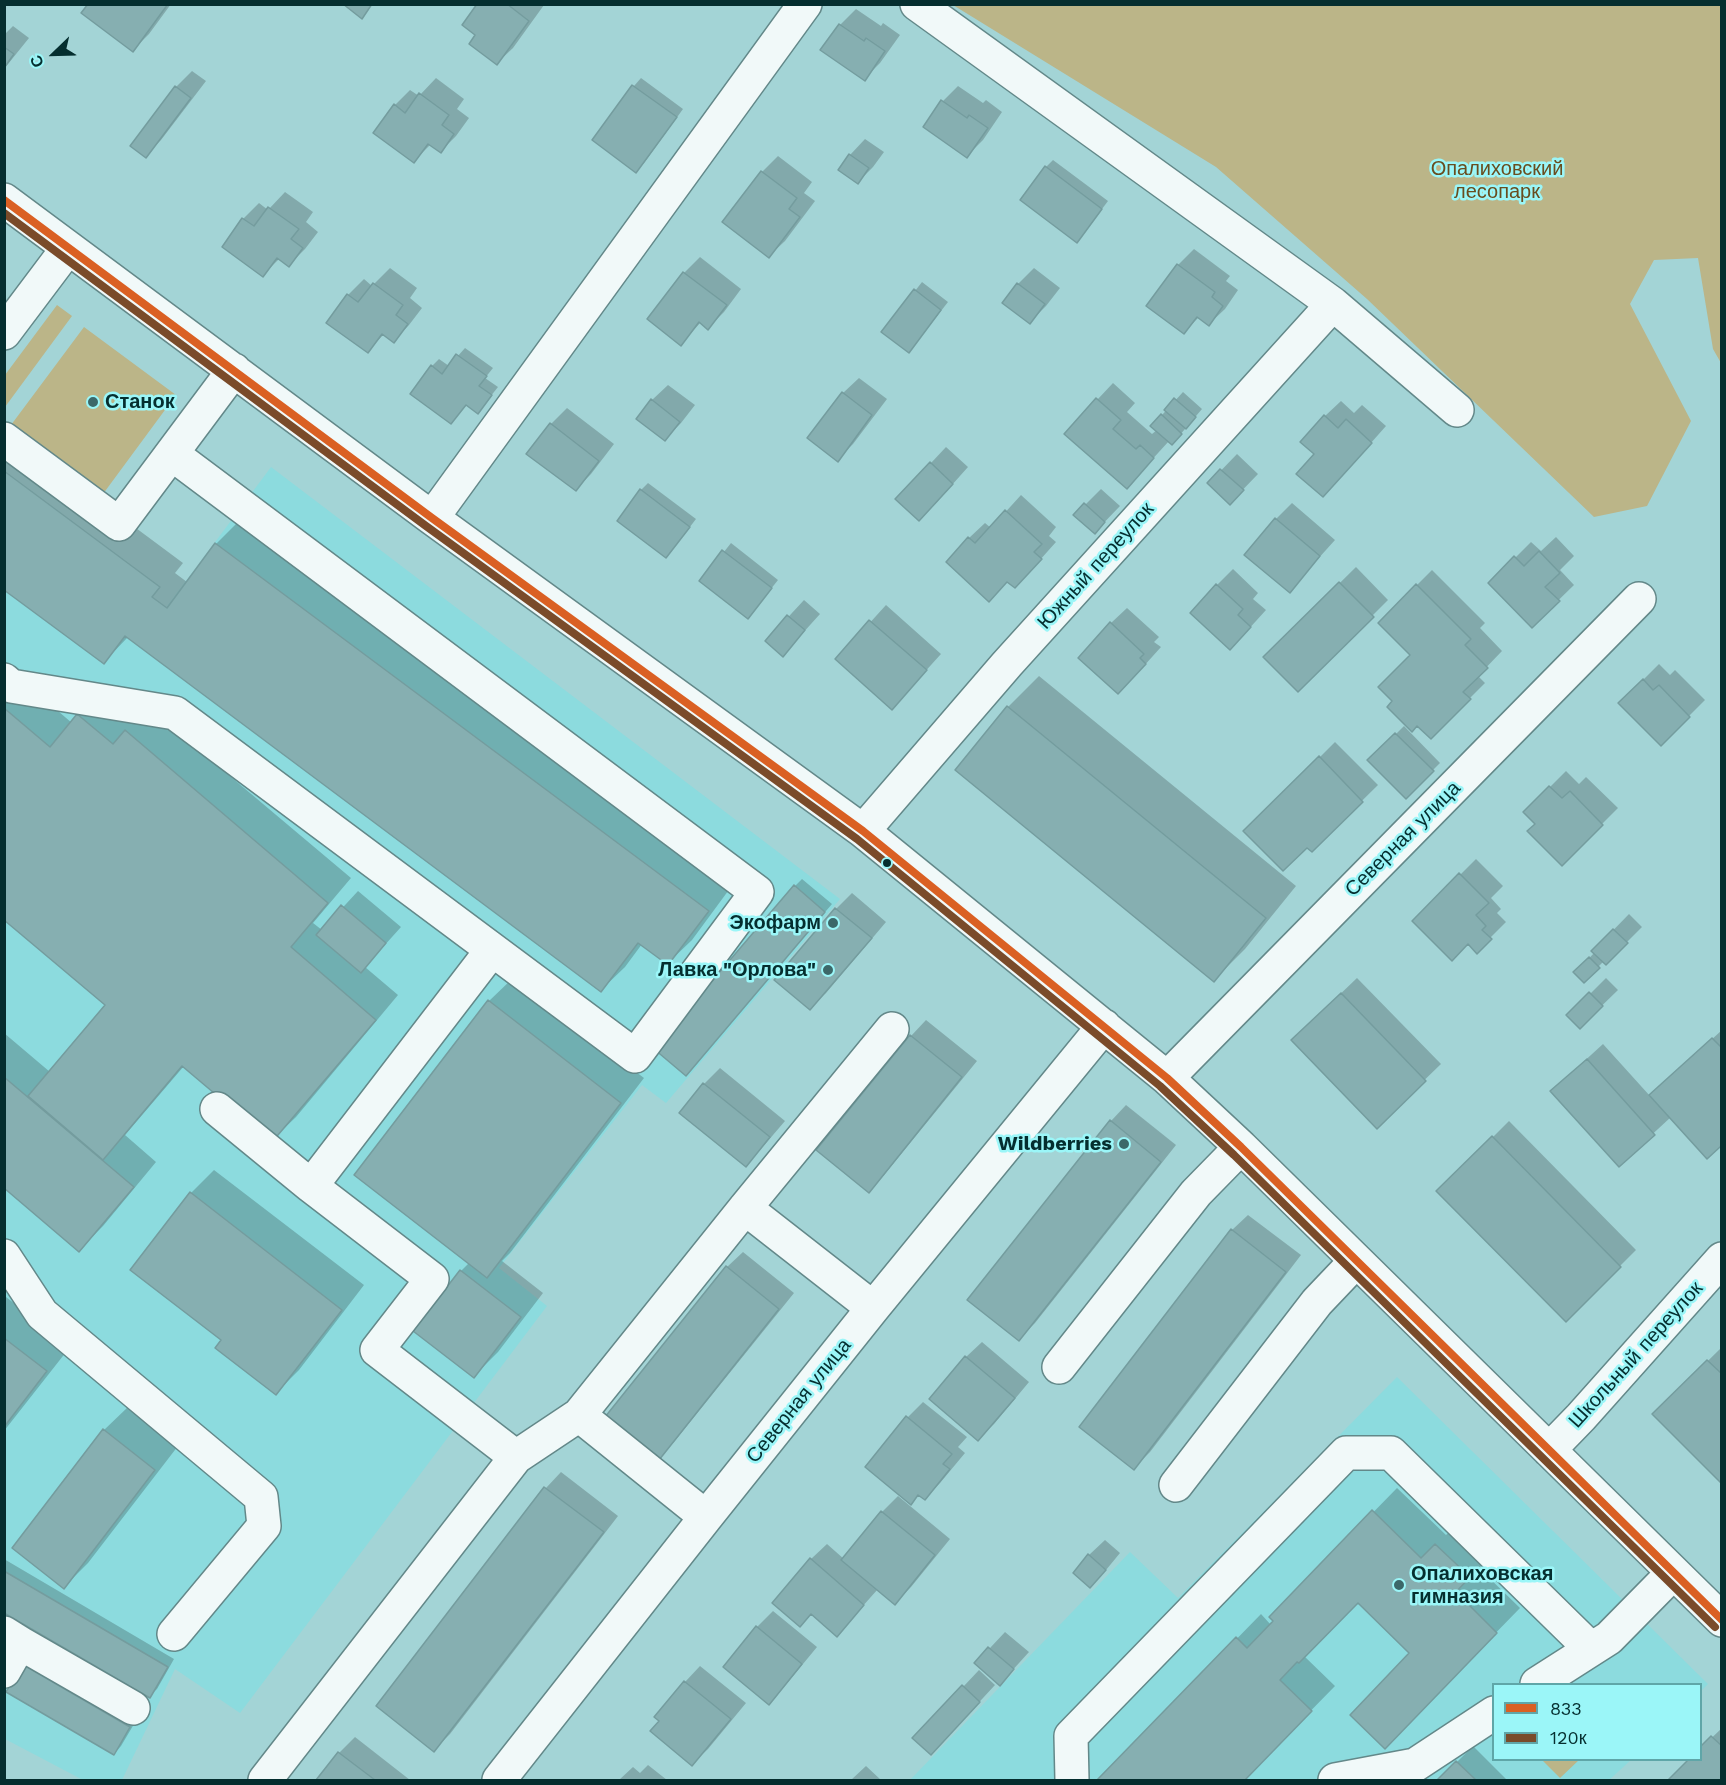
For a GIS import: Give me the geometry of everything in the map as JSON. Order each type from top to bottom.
[{"type":"street","points":[[432,518],[805,4]]},
{"type":"street","points":[[917,4],[1332,304],[1457,410]]},
{"type":"street","points":[[4,200],[432,518],[863,831],[1167,1078],[1241,1147],[1722,1620]]},
{"type":"street","points":[[4,333],[68,248]]},
{"type":"street","name":"Южный переулок","points":[[863,831],[1007,664],[1332,304]]},
{"type":"street","points":[[4,439],[119,524],[234,370]]},
{"type":"street","points":[[4,680],[11,686],[175,713],[635,1056],[757,892],[172,454]]},
{"type":"street","name":"Северная улица","points":[[1167,1078],[1639,599]]},
{"type":"street","points":[[311,1186],[492,950]]},
{"type":"street","name":"Северная улица","points":[[499,1780],[706,1516],[1104,1026]]},
{"type":"street","points":[[265,1780],[516,1457],[579,1415],[892,1029]]},
{"type":"street","points":[[217,1108],[311,1186],[432,1279],[377,1350],[516,1457]]},
{"type":"street","points":[[1059,1367],[1196,1193],[1241,1147]]},
{"type":"street","points":[[745,1208],[873,1308]]},
{"type":"street","points":[[4,1256],[42,1314],[261,1497],[264,1526],[174,1634]]},
{"type":"street","name":"Школьный переулок","points":[[1549,1450],[1722,1259]]},
{"type":"street","points":[[1176,1485],[1317,1302],[1356,1261]]},
{"type":"street","points":[[579,1415],[706,1516]]},
{"type":"street","points":[[1072,1780],[1071,1736],[1346,1453],[1391,1453],[1592,1649]]},
{"type":"street","points":[[1540,1683],[1609,1638],[1673,1573]]},
{"type":"street","points":[[4,1671],[12,1638],[133,1708]]},
{"type":"street","points":[[1335,1780],[1415,1765],[1492,1714]]},
{"type":"shaded area","points":[[271,467],[840,899],[666,1103],[642,1085],[499,1268],[547,1306],[240,1713],[175,1669],[122,1780],[83,1780],[5,1739],[4,471],[160,587],[152,597],[166,608]]},
{"type":"shaded area","name":"Опалиховская гимназия","points":[[1397,1377],[1708,1684],[1702,1690],[1702,1683],[1492,1683],[1492,1761],[1630,1761],[1609,1780],[910,1780],[1130,1552],[1178,1598]]},
{"type":"green space","name":"Опалиховский лесопарк","points":[[953,5],[1721,5],[1721,363],[1713,349],[1698,258],[1654,260],[1630,304],[1691,421],[1647,506],[1594,517],[1367,299],[1216,167]]},
{"type":"green space","points":[[57,305],[72,316],[5,407],[5,375]]},
{"type":"green space","points":[[84,327],[176,395],[103,494],[11,425]]},
{"type":"green space","points":[[1543,1761],[1578,1761],[1560,1778]]},
{"type":"building","points":[[88,4],[168,4],[133,52],[81,13]]},
{"type":"building","points":[[343,4],[372,4],[362,19]]},
{"type":"building","points":[[477,4],[507,4],[529,21],[497,65],[469,44],[475,35],[462,25]]},
{"type":"building","points":[[839,24],[864,41],[866,38],[885,51],[865,81],[820,50]]},
{"type":"building","points":[[4,47],[14,54],[4,68]]},
{"type":"building","points":[[632,85],[677,117],[636,173],[592,140]]},
{"type":"building","points":[[175,86],[191,98],[146,158],[130,146]]},
{"type":"building","points":[[419,93],[449,115],[442,125],[454,134],[441,153],[428,144],[414,163],[373,133],[394,104],[405,113]]},
{"type":"building","points":[[941,100],[967,118],[969,115],[988,128],[967,158],[923,127]]},
{"type":"building","points":[[849,154],[869,168],[858,184],[838,170]]},
{"type":"building","points":[[1045,166],[1102,209],[1077,243],[1020,200]]},
{"type":"building","points":[[761,171],[797,198],[789,209],[800,217],[769,258],[722,222]]},
{"type":"building","points":[[268,207],[299,229],[291,239],[303,248],[289,267],[277,258],[263,277],[222,247],[242,218],[254,226]]},
{"type":"building","points":[[1177,264],[1215,292],[1212,297],[1223,306],[1209,326],[1197,317],[1184,334],[1146,306]]},
{"type":"building","points":[[683,272],[727,305],[708,330],[699,322],[681,346],[647,319]]},
{"type":"building","points":[[373,283],[403,305],[396,315],[408,324],[394,343],[382,334],[368,353],[326,323],[347,294],[358,302]]},
{"type":"building","points":[[1017,283],[1045,304],[1030,324],[1002,303]]},
{"type":"building","points":[[914,289],[941,310],[909,353],[881,332]]},
{"type":"building","points":[[456,354],[487,376],[479,386],[492,395],[478,414],[466,405],[451,424],[410,394],[431,365],[442,374]]},
{"type":"building","points":[[842,392],[872,415],[838,462],[807,438]]},
{"type":"building","points":[[1096,398],[1121,420],[1113,429],[1136,449],[1140,445],[1154,458],[1127,489],[1064,434]]},
{"type":"building","points":[[1174,398],[1196,417],[1186,429],[1164,410]]},
{"type":"building","points":[[651,399],[680,422],[665,441],[636,419]]},
{"type":"building","points":[[1161,414],[1182,434],[1172,445],[1150,426]]},
{"type":"building","points":[[1324,415],[1338,428],[1346,419],[1372,443],[1323,497],[1296,474],[1314,454],[1300,442]]},
{"type":"building","points":[[550,423],[599,461],[576,491],[526,454]]},
{"type":"building","points":[[930,462],[953,484],[919,521],[895,499]]},
{"type":"building","points":[[1220,469],[1244,490],[1230,505],[1207,483]]},
{"type":"building","points":[[4,471],[160,587],[152,597],[167,608],[215,543],[709,911],[668,965],[638,943],[601,992],[125,636],[104,664],[4,590]]},
{"type":"building","points":[[640,489],[690,527],[666,558],[617,521]]},
{"type":"building","points":[[1084,503],[1105,522],[1095,534],[1073,515]]},
{"type":"building","points":[[1005,510],[1042,544],[1034,552],[1042,559],[1015,588],[1007,582],[989,602],[946,562],[968,537],[975,543]]},
{"type":"building","points":[[1275,518],[1320,556],[1290,593],[1244,555]]},
{"type":"building","points":[[722,550],[772,588],[748,619],[699,581]]},
{"type":"building","points":[[1539,551],[1560,573],[1545,587],[1560,601],[1532,628],[1488,583],[1514,556],[1524,566]]},
{"type":"building","points":[[1339,582],[1374,617],[1298,692],[1263,657]]},
{"type":"building","points":[[1216,584],[1243,609],[1238,615],[1251,627],[1230,650],[1190,613]]},
{"type":"building","points":[[1416,584],[1471,639],[1465,645],[1488,668],[1463,692],[1471,699],[1431,739],[1417,726],[1412,732],[1387,707],[1392,701],[1378,687],[1410,655],[1378,623]]},
{"type":"building","points":[[787,615],[805,630],[783,657],[765,641]]},
{"type":"building","points":[[869,620],[927,670],[892,710],[835,659]]},
{"type":"building","points":[[1110,622],[1144,654],[1140,658],[1146,664],[1118,694],[1078,658]]},
{"type":"building","points":[[1643,679],[1653,690],[1659,685],[1690,717],[1661,746],[1618,703]]},
{"type":"building","points":[[1007,706],[1266,918],[1214,982],[955,770]]},
{"type":"building","points":[[4,708],[50,747],[77,714],[113,744],[125,730],[328,903],[291,947],[376,1020],[272,1142],[182,1066],[103,1160],[28,1096],[105,1005],[4,920]]},
{"type":"building","points":[[1395,733],[1434,771],[1406,799],[1367,760]]},
{"type":"building","points":[[1319,756],[1363,802],[1312,852],[1307,848],[1283,871],[1243,831]]},
{"type":"building","points":[[1549,786],[1562,798],[1570,791],[1603,825],[1562,866],[1527,831],[1535,824],[1523,812]]},
{"type":"building","points":[[1459,873],[1489,903],[1476,915],[1486,926],[1482,930],[1492,939],[1477,954],[1468,944],[1452,961],[1412,921]]},
{"type":"building","points":[[794,885],[825,912],[686,1076],[654,1049]]},
{"type":"building","points":[[341,905],[386,943],[361,973],[316,935]]},
{"type":"building","points":[[835,908],[872,938],[810,1010],[774,980]]},
{"type":"building","points":[[1613,929],[1628,943],[1606,965],[1591,951]]},
{"type":"building","points":[[1589,957],[1600,968],[1584,983],[1573,972]]},
{"type":"building","points":[[1589,992],[1603,1006],[1580,1029],[1566,1015]]},
{"type":"building","points":[[1341,993],[1426,1081],[1377,1129],[1291,1040]]},
{"type":"building","points":[[488,1000],[621,1103],[487,1278],[354,1175]]},
{"type":"building","points":[[910,1035],[962,1077],[869,1193],[816,1150]]},
{"type":"building","points":[[1712,1038],[1722,1048],[1722,1148],[1720,1147],[1707,1159],[1649,1095]]},
{"type":"building","points":[[1587,1059],[1655,1135],[1619,1167],[1550,1091]]},
{"type":"building","points":[[4,1077],[134,1187],[79,1252],[4,1188]]},
{"type":"building","points":[[703,1083],[770,1137],[746,1167],[679,1113]]},
{"type":"building","points":[[1110,1120],[1161,1162],[1019,1341],[967,1300]]},
{"type":"building","points":[[1492,1136],[1621,1267],[1566,1322],[1436,1191]]},
{"type":"building","points":[[190,1192],[342,1310],[276,1395],[215,1348],[221,1340],[130,1270]]},
{"type":"building","points":[[1231,1229],[1286,1272],[1134,1470],[1079,1427]]},
{"type":"building","points":[[726,1266],[779,1309],[659,1460],[605,1417]]},
{"type":"building","points":[[460,1270],[521,1317],[474,1378],[413,1331]]},
{"type":"building","points":[[4,1338],[47,1371],[4,1427]]},
{"type":"building","points":[[965,1356],[1015,1398],[978,1441],[929,1399]]},
{"type":"building","points":[[1707,1360],[1722,1374],[1722,1484],[1652,1414]]},
{"type":"building","points":[[906,1416],[952,1454],[943,1464],[950,1469],[925,1500],[918,1495],[911,1505],[865,1467]]},
{"type":"building","points":[[103,1429],[155,1470],[64,1589],[12,1548]]},
{"type":"building","points":[[544,1487],[604,1532],[434,1752],[376,1706]]},
{"type":"building","points":[[1372,1510],[1421,1558],[1435,1544],[1470,1577],[1456,1592],[1497,1633],[1385,1749],[1350,1715],[1409,1653],[1358,1603],[1280,1680],[1312,1711],[1245,1780],[1097,1780],[1236,1637],[1247,1648],[1273,1621],[1269,1617]]},
{"type":"building","points":[[881,1511],[935,1555],[895,1605],[841,1560]]},
{"type":"building","points":[[1088,1554],[1106,1570],[1090,1588],[1073,1573]]},
{"type":"building","points":[[810,1558],[864,1605],[837,1637],[811,1614],[800,1627],[772,1603]]},
{"type":"building","points":[[4,1571],[168,1667],[150,1698],[4,1613]]},
{"type":"building","points":[[756,1626],[802,1664],[769,1705],[723,1667]]},
{"type":"building","points":[[988,1647],[1014,1669],[1000,1686],[974,1663]]},
{"type":"building","points":[[22,1664],[130,1727],[114,1755],[6,1692]]},
{"type":"building","points":[[684,1681],[731,1719],[692,1766],[650,1731],[659,1721],[654,1717]]},
{"type":"building","points":[[962,1685],[980,1702],[931,1755],[912,1738]]},
{"type":"building","points":[[1711,1736],[1722,1746],[1722,1780],[1668,1780],[1687,1761],[1702,1761],[1702,1745]]},
{"type":"building","points":[[338,1752],[375,1780],[316,1780]]},
{"type":"building","points":[[1456,1761],[1476,1780],[1437,1780]]},
{"type":"transit line","name":"833","points":[[4,200],[432,518],[863,831],[1167,1078],[1241,1147],[1722,1620]]},
{"type":"transit line","name":"120к","points":[[4,213],[426,526],[857,839],[1160,1086],[1234,1155],[1715,1627]]},
{"type":"place","name":"Станок","points":[[93,402]]},
{"type":"place","name":"Экофарм","points":[[833,923]]},
{"type":"place","name":"Лавка \"Орлова\"","points":[[828,970]]},
{"type":"place","name":"Wildberries","points":[[1124,1144]]},
{"type":"place","name":"Опалиховская гимназия","points":[[1399,1585]]}]
